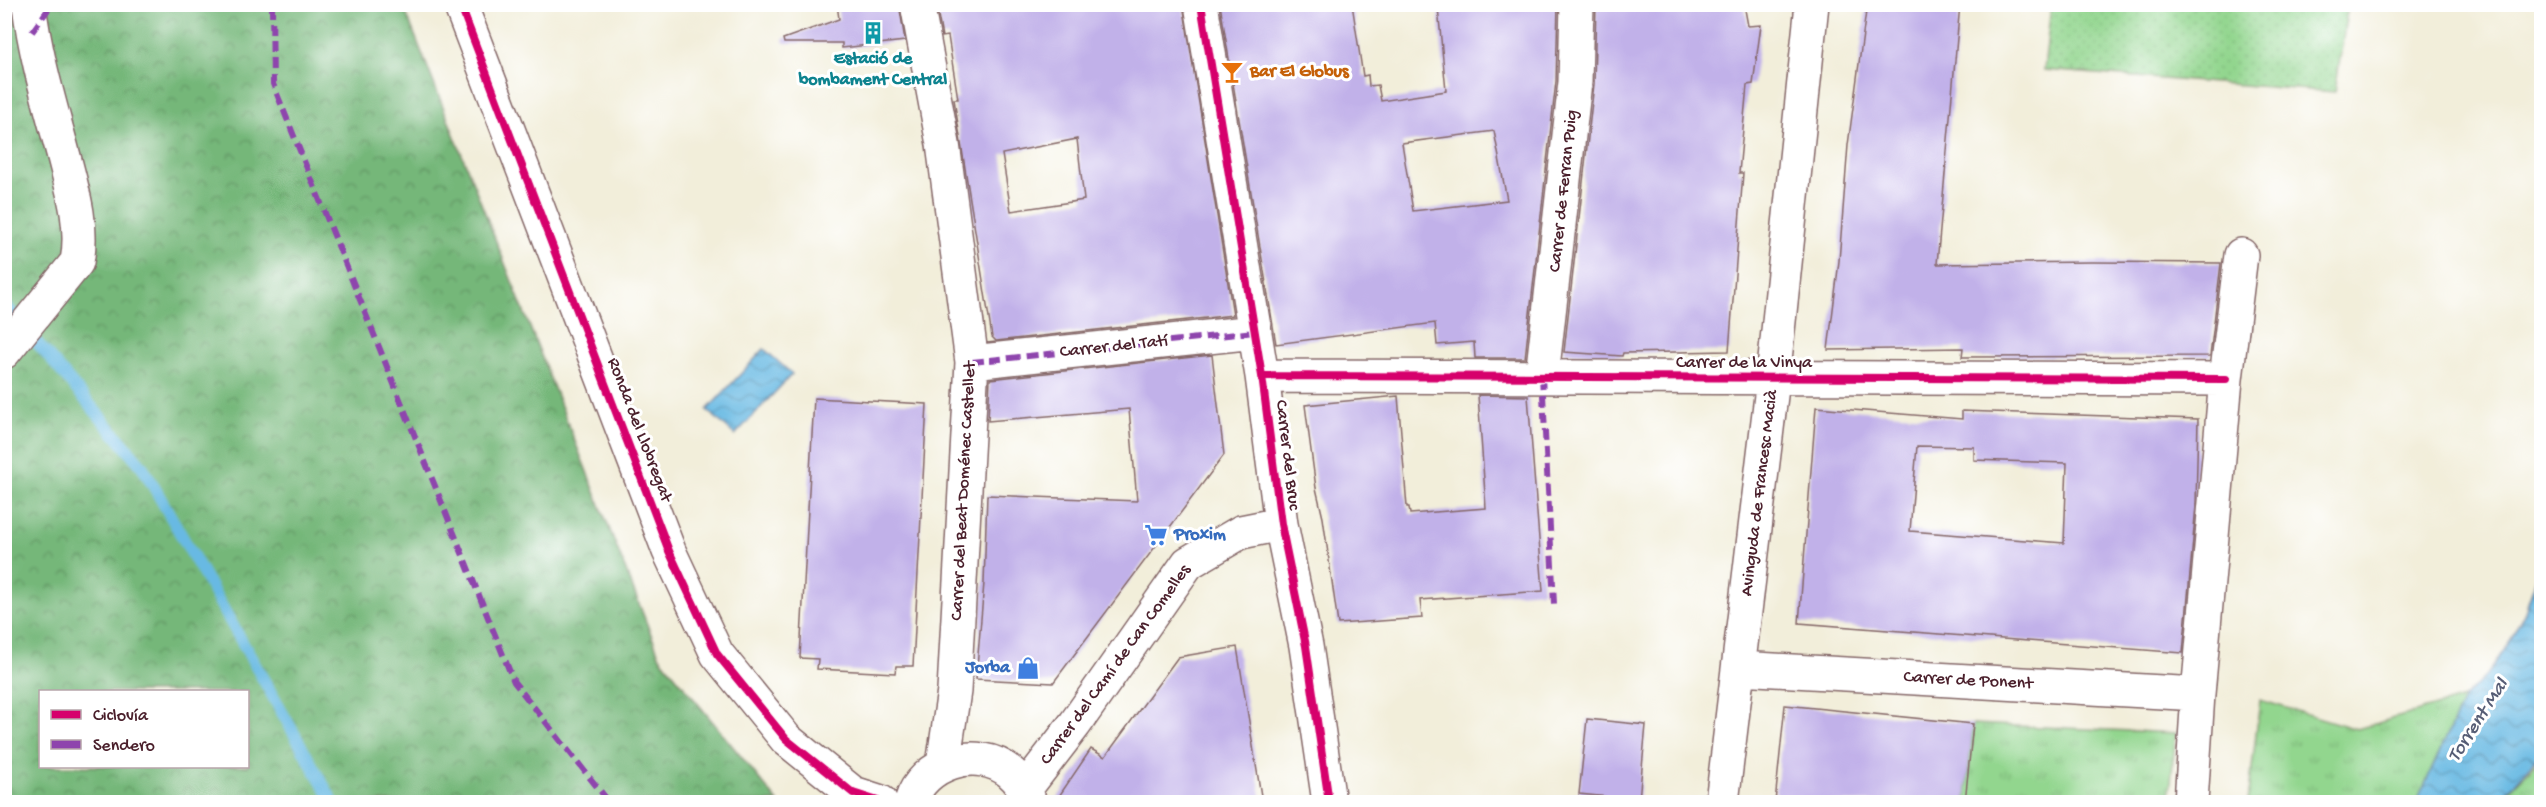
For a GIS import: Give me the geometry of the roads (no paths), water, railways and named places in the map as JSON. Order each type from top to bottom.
[{"type":"street","points":[[4,352],[77,262],[81,243],[67,170],[32,32],[29,4]]},
{"type":"street","name":"Carrer del Beat Doménec Castellet","points":[[917,4],[943,144],[972,362],[954,691],[944,765]]},
{"type":"street","name":"Carrer del Bruc","points":[[1201,4],[1262,376],[1281,524],[1306,646],[1329,802]]},
{"type":"street","name":"Carrer de Ferran Puig","points":[[1542,376],[1575,82],[1577,4]]},
{"type":"street","name":"Avinguda de Francesc Macià","points":[[1722,802],[1773,379],[1812,4]]},
{"type":"street","name":"Ronda del Llobregat","points":[[466,8],[669,551],[717,654],[786,739],[853,793],[881,802]]},
{"type":"street","points":[[2191,802],[2198,694],[2226,379],[2241,255]]},
{"type":"street","name":"Carrer del Tatí","points":[[972,362],[1255,332]]},
{"type":"street","name":"Carrer de la Vinya","points":[[1262,376],[2226,379]]},
{"type":"street","name":"Carrer del Camí de Can Comelles","points":[[1027,796],[1188,563],[1240,532],[1281,524]]},
{"type":"street","name":"Carrer de Ponent","points":[[1739,668],[2198,694]]},
{"type":"street","points":[[911,802],[920,784],[930,773],[944,765],[966,759],[989,761],[1009,771],[1027,796]]},
{"type":"water","points":[[764,349],[792,374],[735,435],[707,410]]},
{"type":"water","name":"Torrent Mal","points":[[2541,564],[2541,754],[2498,802],[2417,802],[2464,698],[2487,675],[2507,646],[2525,611]]},
{"type":"waterway","points":[[4,304],[142,466],[333,802]]},
{"type":"place","name":"Estació de bombament Central","points":[[873,33]]},
{"type":"place","name":"Bar El Globus","points":[[1232,72]]},
{"type":"place","name":"Proxim","points":[[1156,535]]},
{"type":"place","name":"Jorba","points":[[1028,668]]}]
